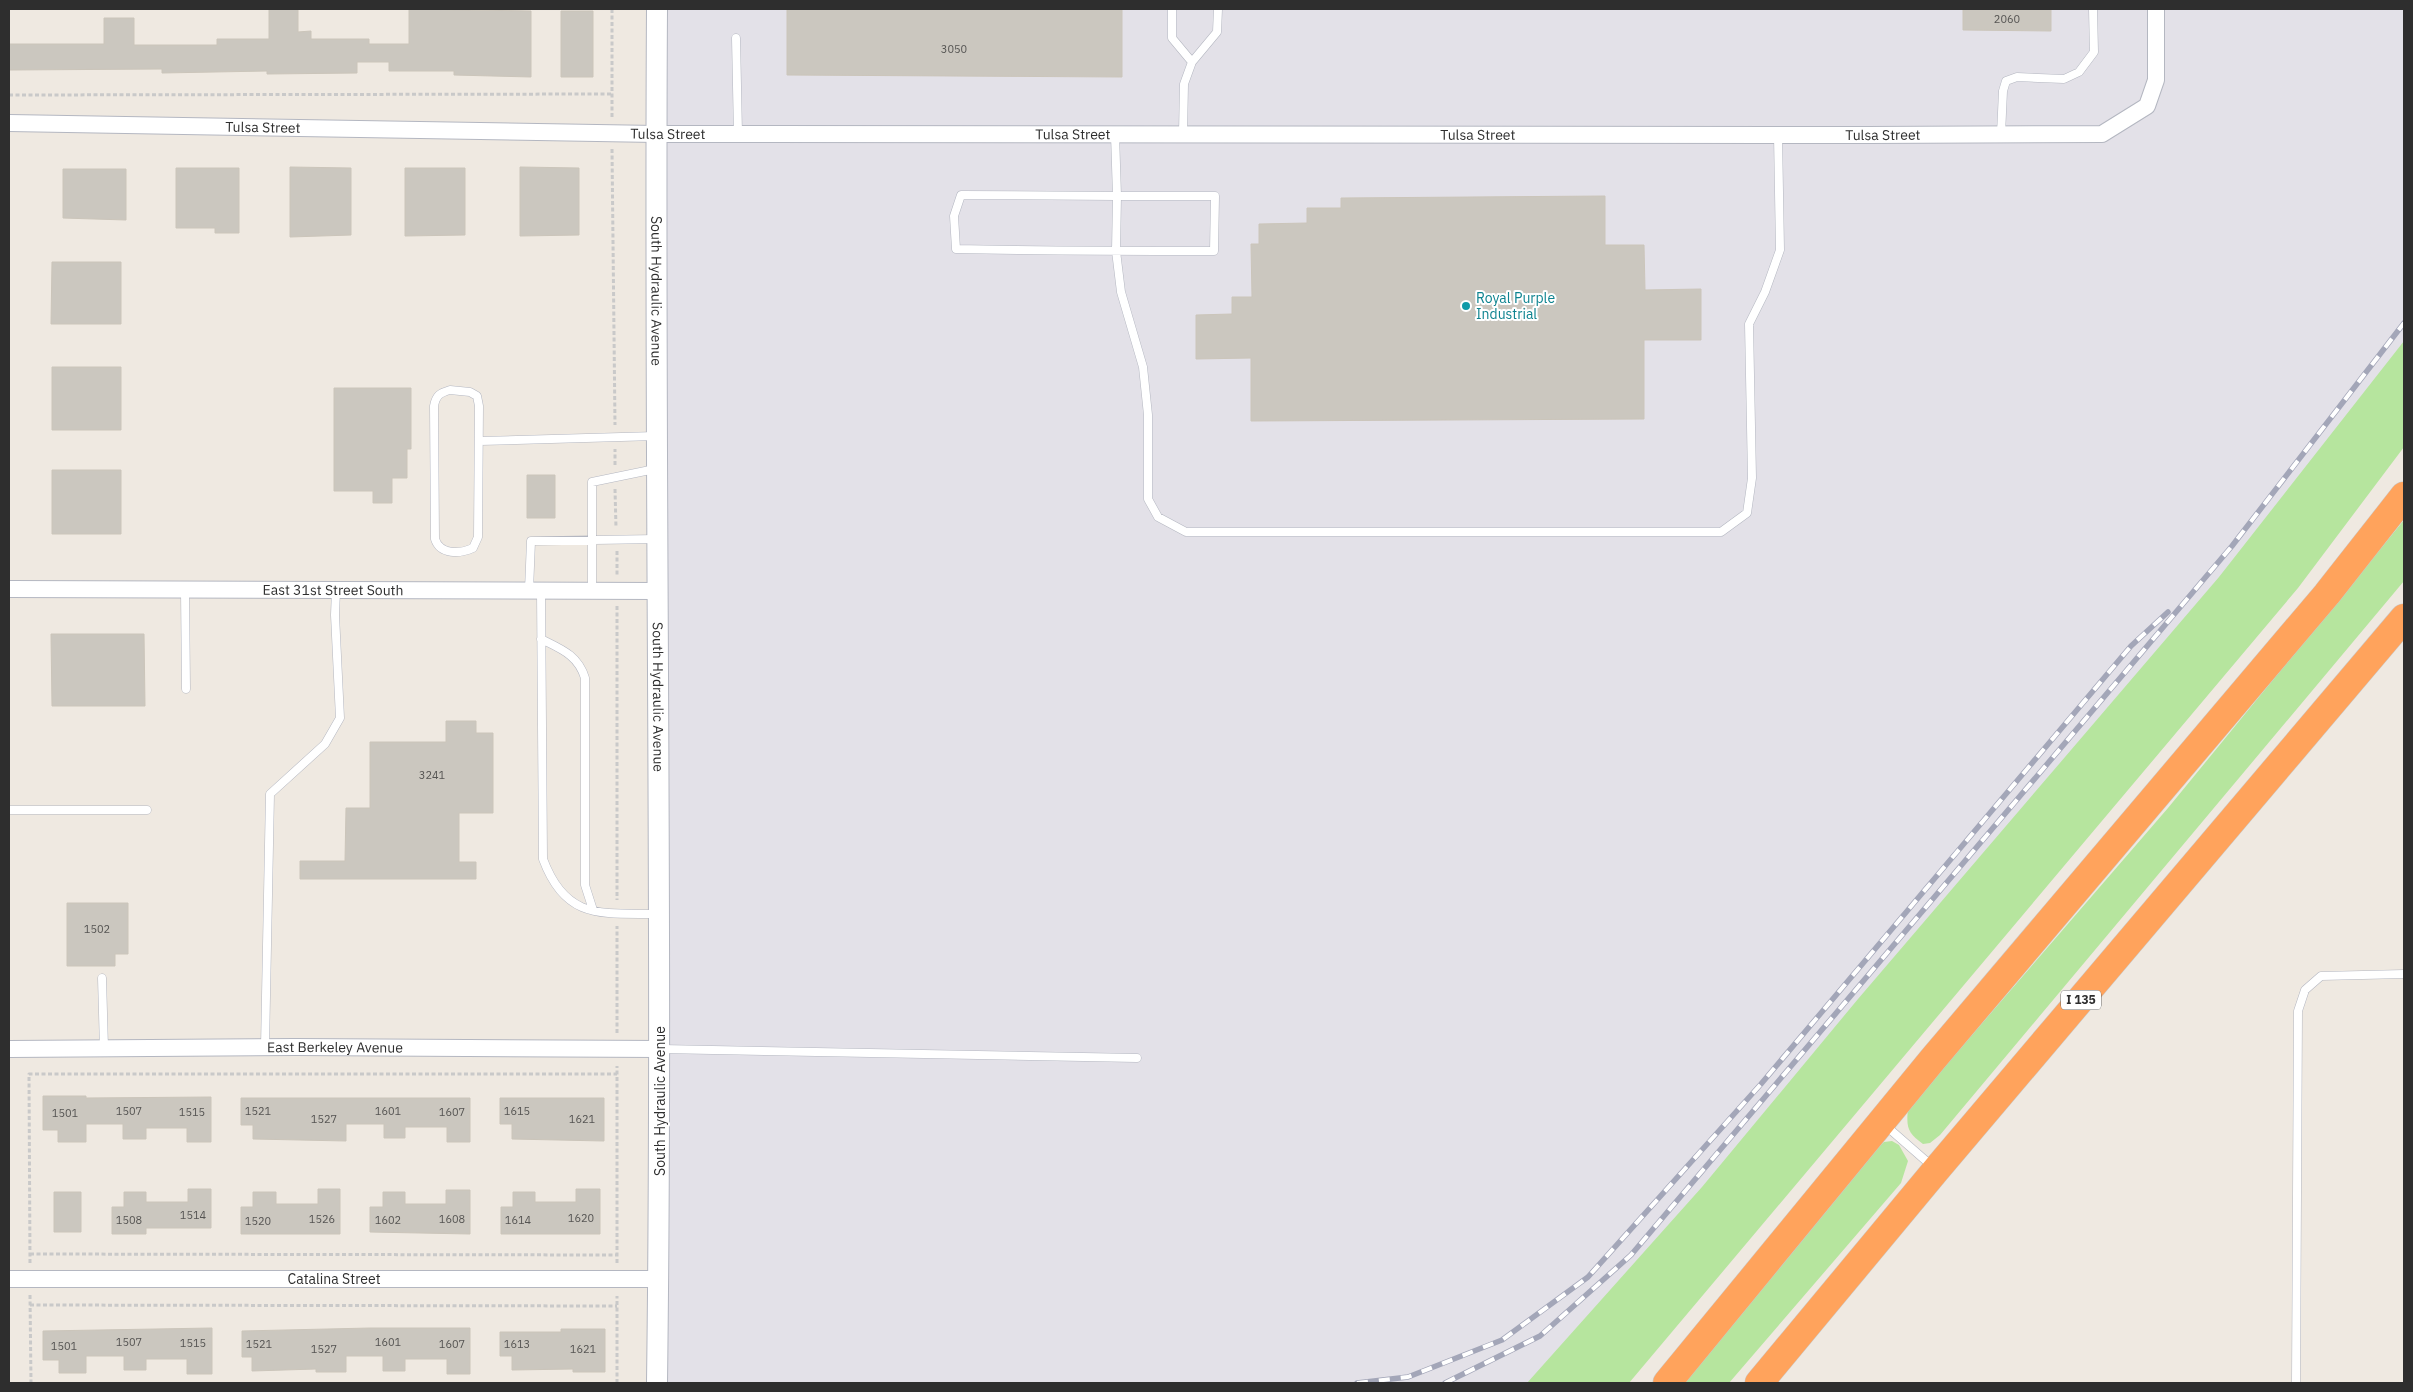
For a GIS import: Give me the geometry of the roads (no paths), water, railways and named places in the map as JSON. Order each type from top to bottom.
[{"type":"highway","points":[[1667,1383],[1882,1122],[2327,594],[2404,496]]},
{"type":"highway","name":"I 135","points":[[1759,1383],[1936,1170],[2404,618]]},
{"type":"street","name":"South Hydraulic Avenue","points":[[657,9],[656,436],[661,1049],[657,1383]]},
{"type":"street","name":"Tulsa Street","points":[[9,123],[656,134],[2102,134],[2147,106],[2156,80],[2156,9]]},
{"type":"street","name":"East 31st Street South","points":[[9,589],[658,591]]},
{"type":"street","name":"East Berkeley Avenue","points":[[9,1049],[265,1047],[661,1049]]},
{"type":"street","name":"Catalina Street","points":[[9,1279],[659,1279]]},
{"type":"lane","points":[[1172,9],[1172,38],[1192,62]]},
{"type":"lane","points":[[1183,134],[1184,84],[1192,62],[1218,32],[1218,9]]},
{"type":"lane","points":[[2001,134],[2003,91],[2006,81],[2017,77],[2064,79],[2079,72],[2094,52],[2093,9]]},
{"type":"lane","points":[[736,38],[738,134]]},
{"type":"lane","points":[[1115,134],[1116,250],[1121,292],[1143,367],[1148,415],[1148,499],[1158,518],[1186,532],[1721,532],[1747,513],[1752,478],[1749,324],[1765,292],[1780,250],[1778,135]]},
{"type":"lane","points":[[960,195],[1117,196],[1215,196],[1214,251],[956,249],[954,216],[960,195]]},
{"type":"lane","points":[[460,390],[477,396],[480,441],[477,543],[473,548],[464,552],[443,550],[434,539],[434,406],[435,398],[440,393],[460,390]]},
{"type":"lane","points":[[480,441],[656,436]]},
{"type":"lane","points":[[592,591],[592,482],[657,468]]},
{"type":"lane","points":[[657,538],[592,538],[531,541],[541,639],[543,859],[549,875],[558,889],[574,904],[592,910],[617,913],[660,914]]},
{"type":"lane","points":[[185,590],[186,689]]},
{"type":"lane","points":[[265,1047],[270,794],[325,744],[340,718],[335,615],[336,590]]},
{"type":"lane","points":[[541,639],[567,652],[582,666],[585,678],[585,885],[592,910]]},
{"type":"lane","points":[[9,810],[147,810]]},
{"type":"lane","points":[[2296,1383],[2298,1011],[2305,990],[2321,976],[2404,974]]},
{"type":"lane","points":[[102,978],[104,1048]]},
{"type":"lane","points":[[661,1049],[1137,1058]]},
{"type":"lane","points":[[1882,1122],[1936,1170]]},
{"type":"railway","points":[[1445,1383],[1540,1336],[1631,1255],[2232,546],[2404,323]]},
{"type":"railway","points":[[1357,1383],[1408,1377],[1502,1340],[1588,1277],[1761,1084],[2131,646],[2168,612]]},
{"type":"place","name":"Royal Purple Industrial","points":[[1466,306]]}]
